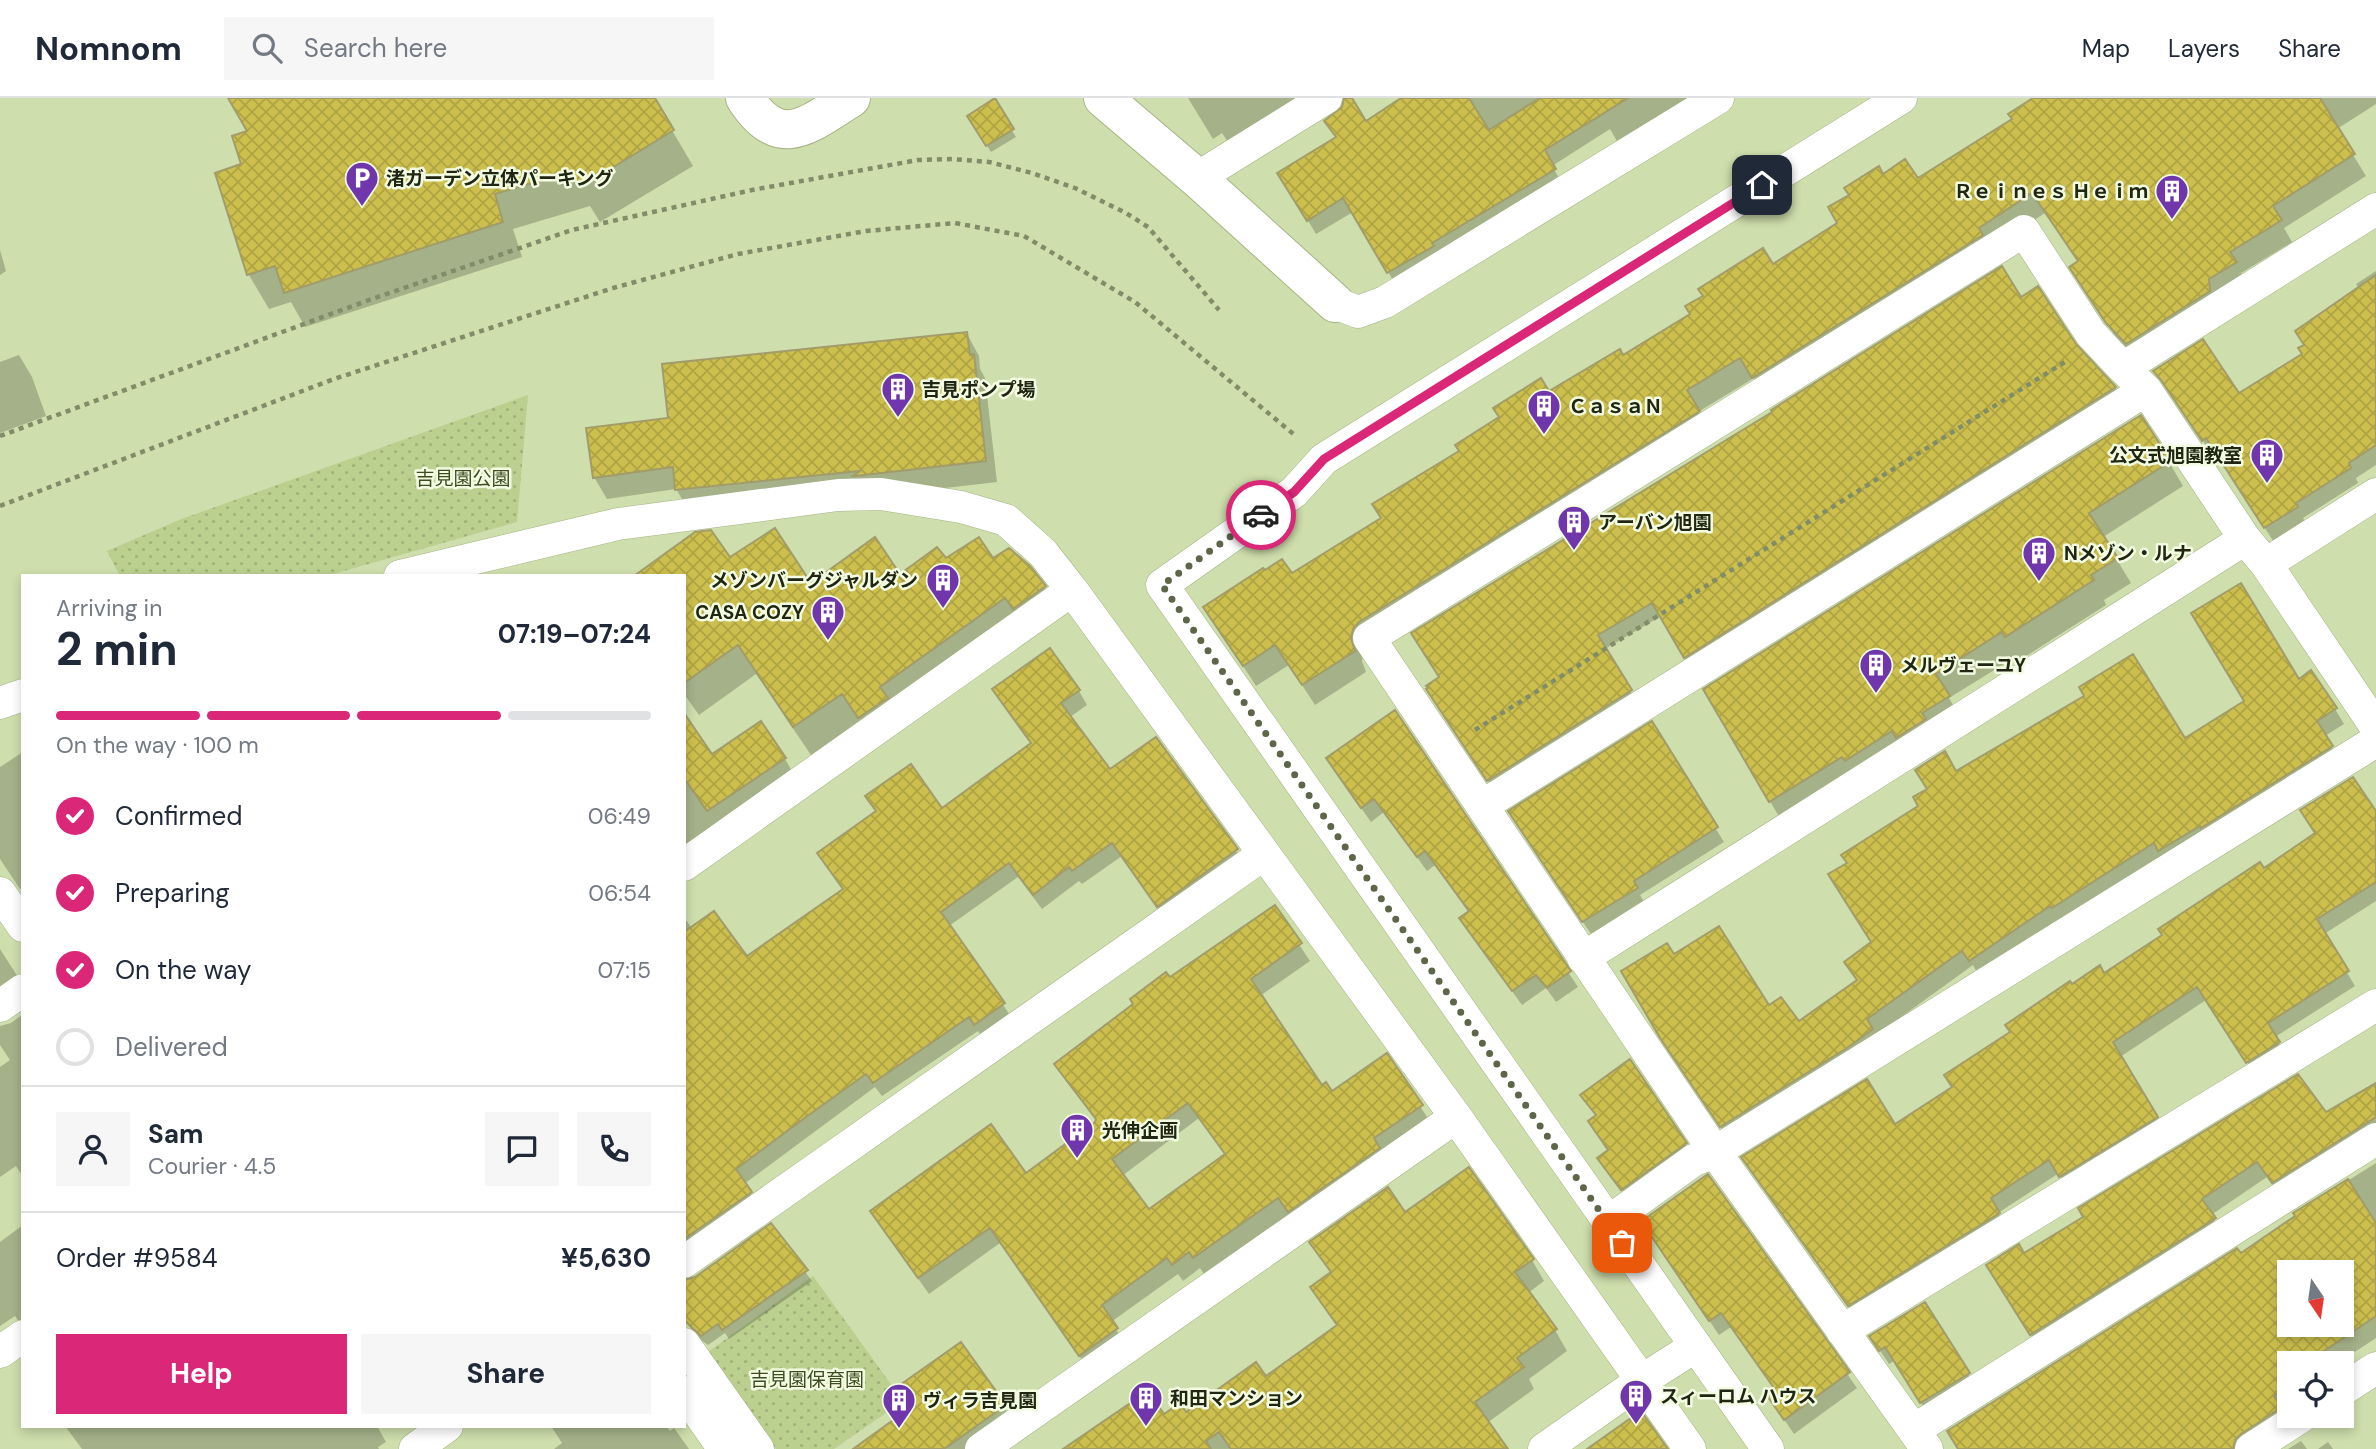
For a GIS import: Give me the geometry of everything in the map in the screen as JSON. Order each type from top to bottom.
[{"type":"street","points":[[745,98],[763,121],[777,128],[793,130],[811,123],[851,98]]},
{"type":"street","points":[[1103,98],[1197,178],[1335,303],[1358,312],[1385,302],[1718,98]]},
{"type":"street","points":[[1197,178],[1326,98]]},
{"type":"street","points":[[1768,1449],[1162,585],[1294,492],[1324,459],[1901,98]]},
{"type":"street","points":[[2123,368],[2376,209]]},
{"type":"street","points":[[2376,727],[2266,564],[2245,539],[2146,390],[2091,334],[2024,231],[1369,638],[1714,1152],[1920,1439],[2376,1139]]},
{"type":"street","points":[[1482,806],[2146,390]]},
{"type":"street","points":[[417,574],[494,565],[618,524],[838,495],[881,494],[961,507],[1006,520],[1043,553],[1072,590],[1455,1117],[1690,1449]]},
{"type":"street","points":[[2266,564],[2376,494]]},
{"type":"street","points":[[1583,958],[2245,539]]},
{"type":"street","points":[[689,853],[1072,590]]},
{"type":"street","points":[[0,703],[21,696]]},
{"type":"street","points":[[1608,1222],[1694,1160],[1714,1152],[2376,741]]},
{"type":"street","points":[[686,1261],[1264,854]]},
{"type":"street","points":[[0,893],[21,923]]},
{"type":"street","points":[[0,1006],[21,991]]},
{"type":"street","points":[[1842,1331],[2376,1004]]},
{"type":"street","points":[[981,1449],[1455,1117]]},
{"type":"street","points":[[0,1352],[21,1337]]},
{"type":"street","points":[[1544,1449],[1696,1346]]},
{"type":"street","points":[[686,1347],[758,1449]]},
{"type":"street","points":[[2354,1382],[2376,1368]]},
{"type":"street","points":[[686,1395],[724,1449]]},
{"type":"street","points":[[415,1449],[444,1428]]},
{"type":"street","points":[[2251,1449],[2283,1428]]},
{"type":"path","points":[[0,436],[369,300],[572,230],[752,190],[918,160],[989,162],[1075,188],[1126,213],[1148,227],[1219,310]]},
{"type":"path","points":[[0,506],[334,379],[613,288],[738,254],[866,231],[955,223],[1024,236],[1135,302],[1324,459]]},
{"type":"path","points":[[1444,749],[2098,341]]},
{"type":"green space","name":"吉見園公園","points":[[528,395],[517,522],[333,574],[119,574],[107,551],[179,520]]},
{"type":"green space","name":"吉見園保育園","points":[[813,1276],[903,1401],[834,1449],[776,1449],[708,1352]]},
{"type":"building","name":"渚ガーデン立体パーキング","points":[[228,98],[655,98],[674,130],[579,188],[568,172],[495,194],[503,222],[284,293],[275,266],[247,275],[215,173],[241,164],[232,136],[247,131]]},
{"type":"building","points":[[995,98],[1014,129],[986,146],[967,116]]},
{"type":"building","points":[[1344,98],[1352,98],[1366,121],[1401,98],[1469,98],[1489,130],[1540,98],[1628,98],[1545,150],[1556,169],[1387,273],[1343,198],[1307,221],[1277,173],[1336,137],[1324,121],[1342,107]]},
{"type":"building","points":[[2033,98],[2320,98],[2355,154],[2273,206],[2282,220],[2230,252],[2237,262],[2209,279],[2210,291],[2126,344],[2106,323],[2069,267],[2078,261],[2032,193],[1979,228],[1983,235],[1752,378],[1740,358],[1687,390],[1700,411],[1359,622],[1353,629],[1351,638],[1355,651],[1302,685],[1275,645],[1243,666],[1203,607],[1263,568],[1265,570],[1282,559],[1292,573],[1381,518],[1372,504],[1459,451],[1455,445],[1499,417],[1493,408],[1541,378],[1549,391],[1620,349],[1623,355],[1690,314],[1685,306],[1703,296],[1698,289],[1763,248],[1773,264],[1837,223],[1828,207],[1849,195],[1844,188],[1879,166],[1883,174],[1905,159],[1918,178],[2012,119],[2008,114]]},
{"type":"building","points":[[2002,266],[2021,297],[2038,286],[2076,344],[2116,387],[1684,658],[1652,603],[1598,635],[1632,690],[1487,781],[1426,689],[1426,686],[1439,677],[1411,633],[1772,412],[1771,410]]},
{"type":"building","points":[[2376,275],[2376,445],[2349,463],[2351,468],[2296,503],[2298,507],[2264,528],[2206,438],[2202,441],[2153,371],[2203,339],[2239,393],[2302,354],[2298,348],[2304,345],[2295,331]]},
{"type":"building","points":[[967,332],[970,355],[974,354],[986,461],[855,476],[860,471],[675,490],[673,467],[593,478],[586,428],[668,418],[662,364]]},
{"type":"building","points":[[2141,415],[2171,461],[2089,513],[2118,558],[2091,575],[2094,580],[2005,637],[2002,632],[1936,674],[1950,696],[1922,713],[1926,719],[1896,738],[1892,731],[1845,761],[1842,757],[1769,802],[1703,689]]},
{"type":"building","points":[[775,528],[811,583],[875,537],[900,574],[937,547],[946,558],[979,537],[993,558],[1009,548],[1030,566],[1046,586],[1013,609],[1005,598],[880,687],[888,698],[858,718],[842,694],[793,727],[738,645],[686,682],[686,574],[637,574],[695,532],[711,530],[730,557]]},
{"type":"building","points":[[2241,583],[2299,679],[2311,670],[2337,708],[2317,721],[2333,746],[2201,828],[2200,826],[2158,851],[2154,843],[2052,908],[2050,906],[1969,961],[1962,951],[1867,1019],[1873,1029],[1847,1048],[1720,1127],[1660,1038],[1621,971],[1667,943],[1674,954],[1719,926],[1769,1005],[1781,997],[1799,1021],[1857,980],[1844,962],[1871,942],[1828,874],[1847,863],[1841,855],[1918,806],[1913,797],[1927,789],[1915,770],[1945,751],[1956,771],[2084,696],[2079,687],[2133,654],[2185,738],[2244,701],[2191,613]]},
{"type":"building","points":[[1050,648],[1080,690],[1061,703],[1110,769],[1156,737],[1238,849],[1157,907],[1112,843],[1072,871],[1069,867],[1033,895],[1009,863],[941,912],[1005,1003],[974,1025],[969,1017],[873,1083],[866,1074],[806,1117],[736,1169],[752,1192],[686,1238],[686,931],[714,911],[747,956],[843,889],[817,853],[876,811],[865,796],[911,764],[942,808],[1031,743],[992,689]]},
{"type":"building","points":[[1395,710],[1571,971],[1547,988],[1536,975],[1512,991],[1459,918],[1469,911],[1425,851],[1417,857],[1374,799],[1361,808],[1326,758]]},
{"type":"building","points":[[686,716],[712,754],[761,721],[786,758],[707,811],[686,781]]},
{"type":"building","points":[[1652,721],[1718,827],[1634,881],[1638,888],[1582,922],[1508,811]]},
{"type":"building","points":[[2353,777],[2376,811],[2376,882],[2317,919],[2349,971],[2268,1023],[2280,1042],[2246,1063],[2197,987],[2113,1042],[2158,1117],[2059,1177],[2049,1160],[1991,1198],[2000,1213],[1848,1306],[1741,1157],[1867,1079],[1895,1124],[1952,1087],[1944,1075],[2010,1032],[2005,1025],[2070,981],[2072,984],[2100,965],[2104,973],[2162,935],[2158,929],[2260,862],[2264,868],[2315,833],[2300,810]]},
{"type":"building","points":[[1275,905],[1302,943],[1251,979],[1322,1085],[1326,1082],[1332,1091],[1387,1053],[1423,1105],[1374,1138],[1380,1148],[1288,1212],[1278,1198],[1193,1258],[1189,1252],[1172,1265],[1167,1258],[1102,1305],[1118,1328],[1079,1356],[990,1228],[918,1278],[870,1211],[991,1124],[1026,1173],[1095,1122],[1096,1119],[1054,1064],[1133,1004],[1130,999],[1166,972],[1170,977]],"holes":[[[1188,1103],[1225,1154],[1149,1209],[1112,1159]]]},
{"type":"building","points":[[1630,1059],[1687,1143],[1621,1190],[1597,1158],[1608,1150],[1588,1121],[1596,1115],[1580,1095]]},
{"type":"building","points":[[2298,1074],[2326,1112],[2376,1083],[2376,1117],[2272,1183],[2257,1162],[2202,1199],[2216,1218],[2030,1335],[1986,1265],[2019,1244],[2024,1253],[2083,1217],[2078,1208]]},
{"type":"building","points":[[1469,1167],[1534,1259],[1515,1272],[1557,1329],[1517,1358],[1524,1367],[1475,1402],[1508,1449],[1231,1449],[1219,1432],[1206,1441],[1211,1449],[1063,1449],[1148,1391],[1164,1414],[1180,1403],[1186,1412],[1256,1362],[1266,1376],[1337,1325],[1310,1287],[1331,1272],[1309,1242],[1388,1187],[1405,1212]]},
{"type":"building","points":[[1708,1174],[1850,1372],[1784,1420],[1766,1394],[1774,1388],[1721,1313],[1709,1321],[1645,1227],[1647,1226],[1643,1220]]},
{"type":"building","points":[[2348,1179],[2376,1223],[2376,1316],[2354,1331],[2354,1260],[2277,1260],[2277,1337],[2345,1337],[2324,1351],[2277,1351],[2277,1394],[2274,1396],[2277,1410],[2241,1434],[2235,1440],[2233,1449],[1958,1449],[1947,1431],[2237,1248],[2241,1253],[2295,1216],[2293,1213]]},
{"type":"building","points":[[771,1223],[808,1270],[722,1330],[718,1324],[701,1336],[686,1322],[686,1279],[695,1277]]},
{"type":"building","points":[[1925,1302],[1970,1373],[1920,1403],[1885,1347],[1879,1351],[1869,1336]]},
{"type":"building","points":[[961,1342],[1006,1405],[944,1449],[853,1449],[914,1405],[900,1385]]},
{"type":"building","name":"スィーロム ハウス","points":[[1641,1411],[1668,1449],[1587,1449]]},
{"type":"way so far","points":[[1261,515],[1162,585],[1622,1243]]},
{"type":"place","name":"渚ガーデン立体パーキング","points":[[362,208]]},
{"type":"place","name":"Ｒｅｉｎｅｓ Ｈｅｉｍ","points":[[2172,221]]},
{"type":"place","name":"吉見ポンプ場","points":[[898,419]]},
{"type":"place","name":"ＣａｓａＮ","points":[[1544,436]]},
{"type":"place","name":"公文式旭園教室","points":[[2267,485]]},
{"type":"place","name":"アーバン旭園","points":[[1574,552]]},
{"type":"place","name":"Nメゾン・ルナ","points":[[2039,583]]},
{"type":"place","name":"メゾンバーグジャルダン","points":[[943,610]]},
{"type":"place","name":"CASA COZY","points":[[828,642]]},
{"type":"place","name":"メルヴェーユY","points":[[1876,695]]},
{"type":"place","name":"光伸企画","points":[[1077,1160]]},
{"type":"place","name":"スィーロム ハウス","points":[[1636,1426]]},
{"type":"place","name":"和田マンション","points":[[1146,1428]]},
{"type":"place","name":"ヴィラ吉見園","points":[[899,1430]]},
{"type":"route","points":[[1261,515],[1294,492],[1324,459],[1762,185]]}]
